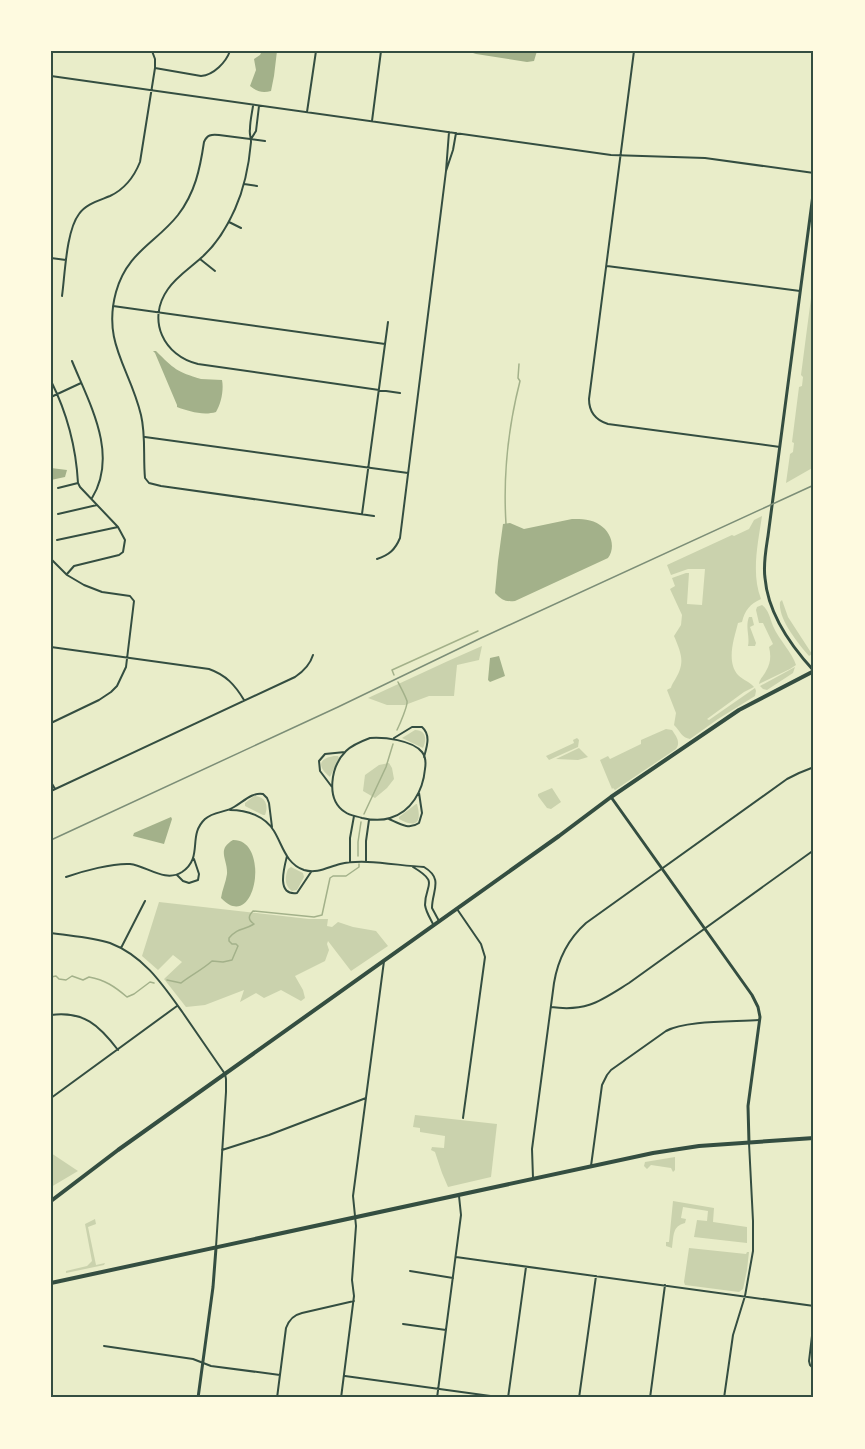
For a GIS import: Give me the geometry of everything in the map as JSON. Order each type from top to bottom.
[{"type":"main road","points":[[51,1201],[112,1154],[611,797],[739,710],[814,671]]},
{"type":"main road","points":[[51,1283],[679,1149],[814,1138]]},
{"type":"street","points":[[62,296],[72,226],[78,215],[90,204],[121,190],[137,171],[143,152],[155,68],[152,51]]},
{"type":"street","points":[[155,68],[201,76],[208,75],[216,70],[230,51]]},
{"type":"street","points":[[307,112],[316,51]]},
{"type":"street","points":[[372,122],[381,51]]},
{"type":"street","points":[[634,51],[589,399],[590,409],[602,422],[780,447]]},
{"type":"street","points":[[51,76],[620,156],[705,158],[814,173]]},
{"type":"street","points":[[253,105],[249,130],[251,139],[244,184],[229,222],[212,246],[169,288],[161,302],[159,327],[166,344],[177,356],[188,362],[400,393]]},
{"type":"street","points":[[251,139],[256,131],[259,106]]},
{"type":"street","points":[[377,559],[387,555],[396,547],[400,538],[450,132]]},
{"type":"street","points":[[446,171],[456,133]]},
{"type":"street","points":[[265,141],[219,135],[207,137],[196,183],[186,204],[169,225],[144,246],[119,282],[113,306],[112,328],[119,355],[138,400],[145,437],[146,480],[152,484],[374,516]]},
{"type":"street","points":[[244,184],[257,186]]},
{"type":"street","points":[[814,187],[765,560],[766,583],[776,617],[796,651],[814,671]]},
{"type":"street","points":[[229,222],[240,228]]},
{"type":"street","points":[[51,258],[67,260]]},
{"type":"street","points":[[200,259],[215,271]]},
{"type":"street","points":[[607,266],[800,291]]},
{"type":"street","points":[[113,306],[385,344]]},
{"type":"street","points":[[362,514],[388,322]]},
{"type":"street","points":[[72,362],[94,413],[102,450],[99,482],[91,499]]},
{"type":"street","points":[[51,381],[67,420],[76,454],[78,483],[118,527],[125,540],[123,552],[119,555],[74,566],[67,575]]},
{"type":"street","points":[[51,397],[81,383]]},
{"type":"street","points":[[145,437],[408,473]]},
{"type":"street","points":[[58,488],[78,483]]},
{"type":"street","points":[[58,514],[97,505]]},
{"type":"street","points":[[57,540],[118,527]]},
{"type":"street","points":[[51,559],[67,575],[77,581],[109,594],[130,596],[134,604],[126,667],[121,679],[111,692],[99,700],[51,723]]},
{"type":"street","points":[[51,647],[215,671],[232,682],[244,700]]},
{"type":"street","points":[[51,782],[53,790],[298,675],[310,664],[313,655]]},
{"type":"street","points":[[392,739],[412,728],[424,729],[428,735],[424,757]]},
{"type":"street","points":[[389,819],[407,808],[419,793],[425,774],[424,757],[418,748],[409,744],[380,738],[367,739],[345,752],[334,775],[332,787],[334,800],[345,812],[354,816],[389,819],[407,826],[414,826],[419,823],[422,813],[419,793]]},
{"type":"street","points":[[332,787],[320,771],[319,762],[325,754],[345,752]]},
{"type":"street","points":[[533,1179],[532,1149],[556,970],[572,937],[586,922],[787,779],[814,767]]},
{"type":"street","points":[[230,810],[252,795],[263,794],[269,803],[272,827],[290,861],[298,867],[311,871],[350,862],[424,867],[434,877],[436,886],[432,908],[439,921]]},
{"type":"street","points":[[611,797],[752,995],[758,1007],[759,1020],[748,1117],[752,1261],[745,1296],[733,1335],[724,1398]]},
{"type":"street","points":[[177,875],[189,883],[198,880],[199,874],[194,859],[196,833],[213,814],[242,810],[255,814],[272,827]]},
{"type":"street","points":[[350,862],[350,837],[354,816]]},
{"type":"street","points":[[366,862],[369,819]]},
{"type":"street","points":[[551,1007],[573,1009],[598,1002],[814,850]]},
{"type":"street","points":[[287,856],[282,880],[286,889],[291,893],[295,894],[299,891],[311,871]]},
{"type":"street","points":[[66,877],[80,872],[128,864],[167,876],[177,875],[194,859]]},
{"type":"street","points":[[413,867],[424,874],[428,880],[426,907],[434,925]]},
{"type":"street","points":[[121,948],[145,901]]},
{"type":"street","points":[[457,909],[481,944],[485,957],[463,1118]]},
{"type":"street","points":[[51,933],[109,943],[133,955],[146,965],[178,1006],[225,1074],[226,1092],[213,1287],[198,1398]]},
{"type":"street","points":[[341,1398],[354,1301],[352,1280],[356,1217],[353,1196],[384,961]]},
{"type":"street","points":[[51,1098],[178,1006]]},
{"type":"street","points":[[51,1015],[72,1016],[90,1022],[106,1034],[118,1050]]},
{"type":"street","points":[[591,1166],[602,1084],[611,1070],[675,1026],[759,1020]]},
{"type":"street","points":[[222,1150],[269,1135],[366,1098]]},
{"type":"street","points":[[437,1398],[461,1215],[458,1195]]},
{"type":"street","points":[[456,1257],[814,1306]]},
{"type":"street","points":[[344,1376],[507,1398],[526,1266]]},
{"type":"street","points":[[410,1271],[453,1278]]},
{"type":"street","points":[[579,1398],[596,1276]]},
{"type":"street","points":[[650,1398],[665,1285]]},
{"type":"street","points":[[277,1398],[286,1328],[289,1322],[302,1312],[354,1301]]},
{"type":"street","points":[[814,1319],[809,1361],[814,1369]]},
{"type":"street","points":[[403,1324],[446,1330]]},
{"type":"street","points":[[104,1346],[193,1359],[211,1366],[280,1375]]},
{"type":"shaded area","points":[[262,51],[277,51],[271,91],[268,92],[258,91],[250,86],[256,70],[254,59]]},
{"type":"shaded area","points":[[467,51],[537,51],[534,61],[527,62]]},
{"type":"shaded area","points":[[814,292],[814,467],[786,483],[790,454],[793,452],[794,443],[792,442],[799,387],[802,386],[803,377],[801,375],[811,298]]},
{"type":"shaded area","points":[[153,351],[156,351],[181,372],[201,379],[222,380],[222,397],[216,412],[201,413],[177,407]]},
{"type":"shaded area","points":[[51,468],[67,470],[65,477],[51,480]]},
{"type":"shaded area","points":[[762,516],[756,568],[761,599],[751,605],[742,622],[738,623],[732,657],[734,669],[738,675],[754,687],[707,719],[709,720],[755,688],[755,696],[690,739],[683,736],[674,725],[676,713],[667,690],[671,688],[681,665],[674,636],[681,625],[682,615],[670,589],[675,586],[672,578],[689,573],[687,604],[702,605],[705,569],[688,569],[671,575],[667,565],[749,529],[754,520]]},
{"type":"shaded area","points":[[572,519],[590,520],[604,528],[612,545],[608,558],[515,601],[504,600],[495,593],[503,524],[510,523],[524,529]]},
{"type":"shaded area","points":[[782,600],[788,617],[812,654],[809,656],[785,623],[780,609]]},
{"type":"shaded area","points":[[762,605],[796,665],[759,684],[769,665],[769,647],[773,644],[763,623],[759,623],[756,610]]},
{"type":"shaded area","points":[[749,617],[752,617],[754,625],[750,627],[755,646],[748,646]]},
{"type":"shaded area","points":[[482,646],[479,660],[457,665],[454,696],[429,696],[405,705],[387,705],[368,698],[448,661]]},
{"type":"shaded area","points":[[499,656],[505,676],[490,682],[488,680],[490,658]]},
{"type":"shaded area","points":[[795,667],[793,673],[767,690],[760,686]]},
{"type":"shaded area","points":[[666,729],[672,730],[678,741],[676,749],[615,790],[612,789],[600,760],[608,756],[610,759],[641,744],[641,740]]},
{"type":"shaded area","points":[[419,730],[425,736],[423,748],[402,738]]},
{"type":"shaded area","points":[[577,738],[578,747],[549,760],[546,756],[574,743],[573,740]]},
{"type":"shaded area","points":[[579,748],[588,757],[578,760],[556,759]]},
{"type":"shaded area","points":[[328,757],[339,758],[330,777],[321,764]]},
{"type":"shaded area","points":[[389,763],[394,779],[387,788],[375,798],[363,791],[365,775],[379,765]]},
{"type":"shaded area","points":[[552,788],[561,802],[551,809],[547,808],[538,794]]},
{"type":"shaded area","points":[[254,796],[265,802],[267,808],[265,815],[245,806],[245,803]]},
{"type":"shaded area","points":[[416,804],[419,815],[417,822],[410,823],[399,819],[399,817]]},
{"type":"shaded area","points":[[171,817],[164,844],[133,836],[134,833]]},
{"type":"shaded area","points":[[233,840],[245,844],[252,854],[255,868],[250,896],[243,904],[233,906],[221,898],[227,874],[224,851]]},
{"type":"shaded area","points":[[291,867],[303,873],[304,877],[297,890],[292,891],[286,881],[288,869]]},
{"type":"shaded area","points":[[159,902],[309,919],[328,919],[327,926],[332,927],[338,922],[376,931],[388,946],[351,971],[328,941],[329,950],[325,961],[295,976],[305,998],[301,1001],[281,990],[264,998],[256,993],[240,1002],[244,990],[205,1005],[186,1007],[164,979],[182,962],[173,955],[158,970],[142,956]]},
{"type":"shaded area","points":[[415,1115],[497,1124],[491,1177],[448,1187],[435,1152],[431,1150],[432,1147],[444,1148],[445,1136],[420,1132],[420,1128],[413,1127]]},
{"type":"shaded area","points":[[51,1153],[78,1171],[51,1187]]},
{"type":"shaded area","points":[[675,1157],[673,1172],[671,1168],[651,1165],[647,1169],[644,1166],[645,1162]]},
{"type":"shaded area","points":[[673,1201],[714,1208],[713,1222],[747,1227],[747,1243],[694,1237],[697,1220],[707,1221],[708,1211],[683,1207],[681,1218],[686,1219],[685,1223],[676,1229],[672,1248],[666,1246],[666,1242],[669,1242]]},
{"type":"shaded area","points":[[95,1219],[96,1224],[88,1227],[96,1265],[105,1263],[104,1265],[66,1273],[66,1271],[87,1266],[92,1261],[85,1224]]},
{"type":"shaded area","points":[[689,1248],[746,1254],[749,1252],[743,1289],[739,1292],[685,1285]]},
{"type":"waterway","points":[[506,524],[507,452],[520,381],[518,378],[519,364]]},
{"type":"waterway","points":[[394,675],[392,670],[478,631]]},
{"type":"waterway","points":[[397,730],[407,703],[398,682]]},
{"type":"waterway","points":[[364,814],[386,767],[393,744]]},
{"type":"waterway","points":[[358,856],[361,822]]},
{"type":"waterway","points":[[167,980],[181,983],[212,961],[232,960],[238,946],[232,944],[229,938],[236,932],[254,924],[249,918],[253,911],[314,917],[322,915],[330,878],[346,876],[359,867],[359,864]]},
{"type":"waterway","points":[[51,977],[56,976],[66,980],[72,976],[83,980],[89,977],[95,978],[109,984],[127,997],[150,982],[154,983]]},
{"type":"railway","points":[[51,840],[814,485]]}]
